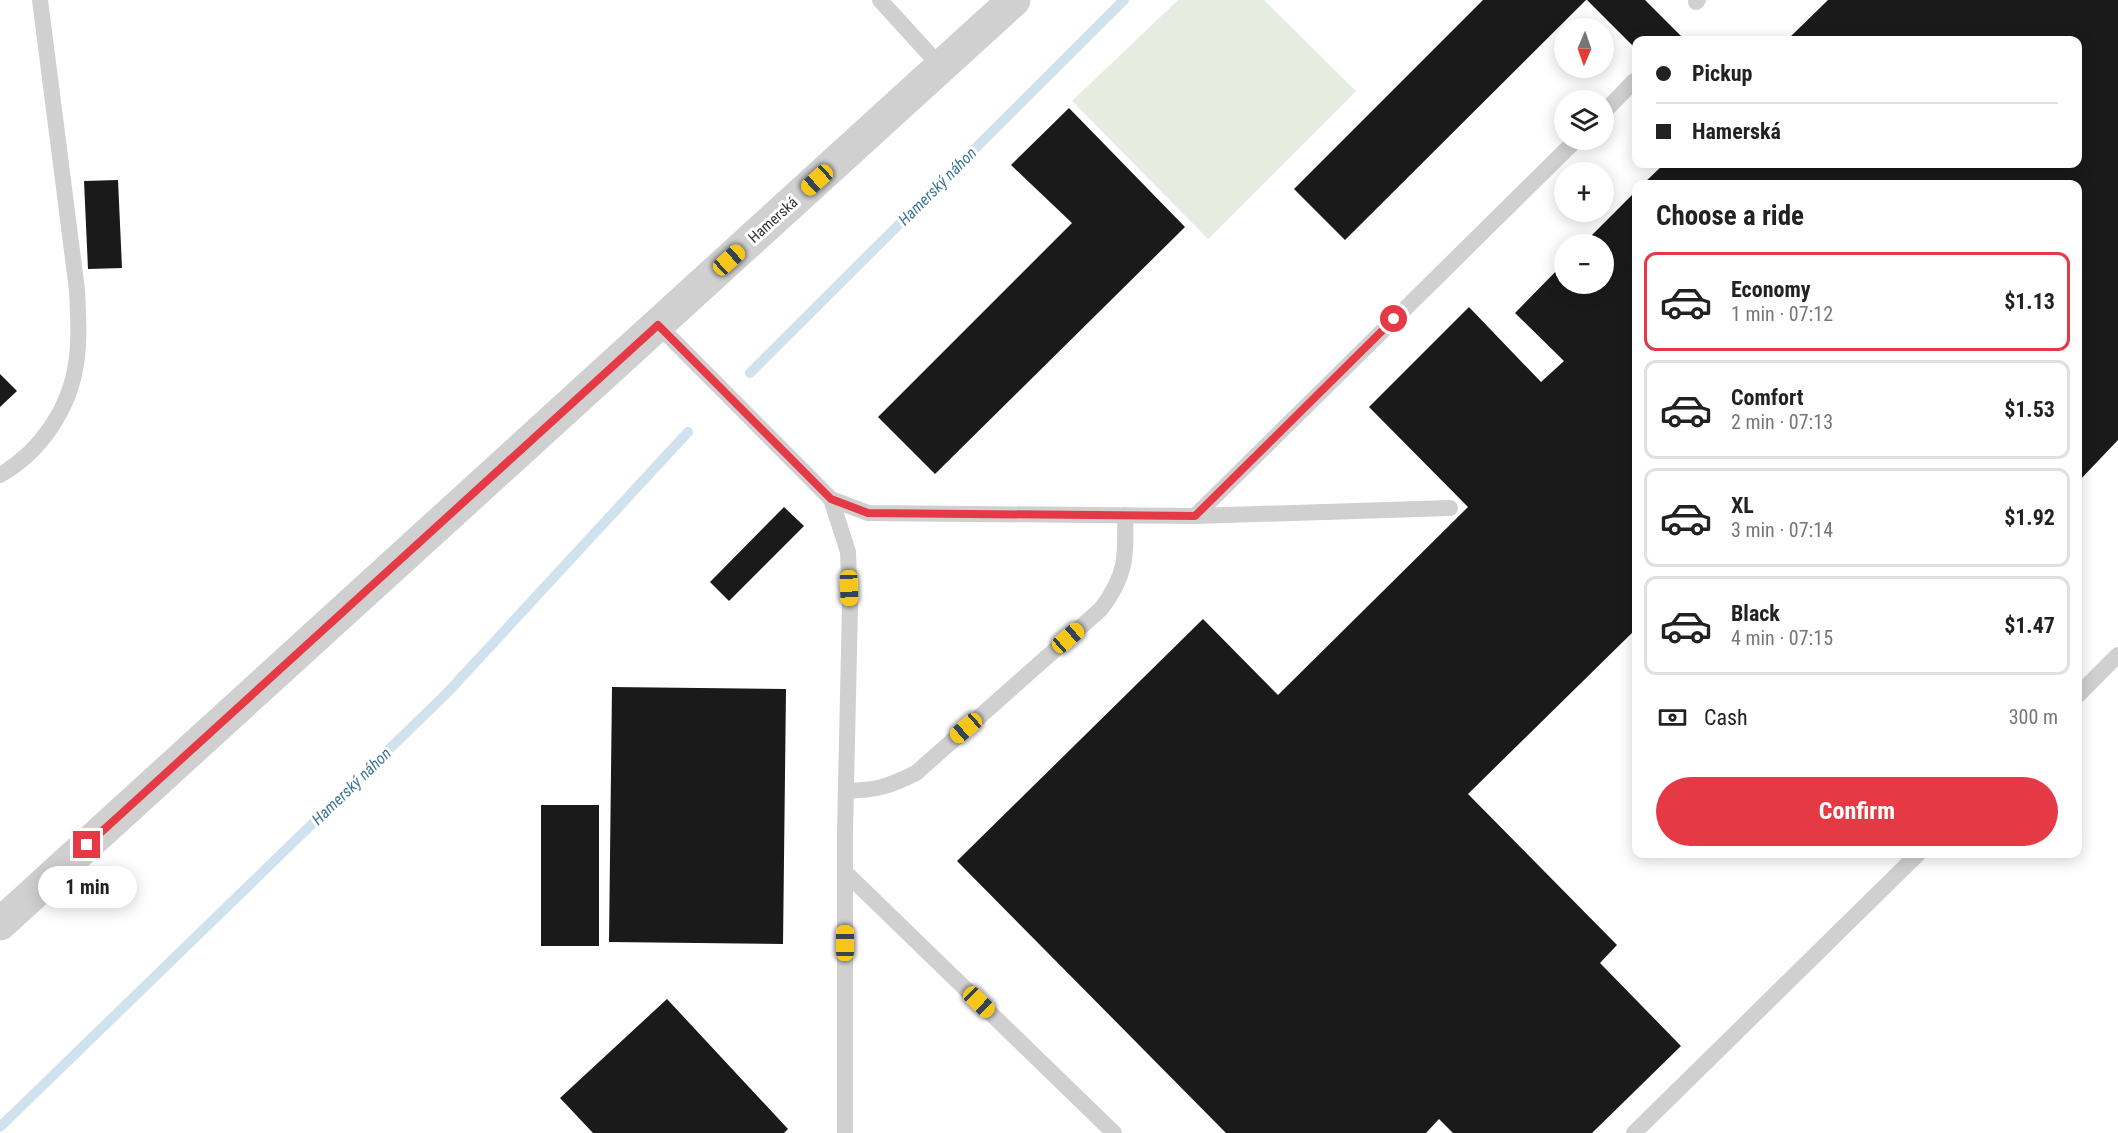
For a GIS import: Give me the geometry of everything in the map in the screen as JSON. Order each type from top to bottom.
[{"type":"street","name":"Hamerská","points":[[0,924],[1014,0]]},
{"type":"lane","points":[[0,475],[35,448],[52,425],[71,390],[76,364],[77,290],[40,0]]},
{"type":"lane","points":[[880,0],[941,67]]},
{"type":"lane","points":[[1614,102],[1632,83]]},
{"type":"lane","points":[[1195,516],[1566,150]]},
{"type":"lane","points":[[658,325],[831,499],[868,513],[1195,516],[1450,508]]},
{"type":"lane","points":[[831,499],[848,552],[850,605],[845,872],[845,1133]]},
{"type":"lane","points":[[846,791],[875,790],[916,773],[1101,609],[1115,590],[1126,555],[1125,515]]},
{"type":"lane","points":[[2082,691],[2118,655]]},
{"type":"lane","points":[[1634,1133],[1914,858]]},
{"type":"lane","points":[[845,872],[1114,1133]]},
{"type":"shaded area","points":[[1178,0],[1264,0],[1356,91],[1208,239],[1072,101]]},
{"type":"building","points":[[1483,0],[1586,0],[1568,18],[1554,18],[1554,32],[1345,240],[1294,189]]},
{"type":"building","points":[[1587,0],[1645,0],[1681,36],[1632,36],[1632,45],[1614,27],[1614,18],[1605,18]]},
{"type":"building","points":[[1828,0],[2118,0],[2118,440],[2082,478],[2082,180],[1647,180],[1660,168],[2082,168],[2082,36],[1791,36]]},
{"type":"building","points":[[1069,108],[1185,227],[935,474],[878,417],[1072,223],[1011,165]]},
{"type":"building","points":[[118,180],[122,268],[88,269],[84,181]]},
{"type":"building","points":[[1632,195],[1632,633],[1468,794],[1617,945],[1600,963],[1681,1046],[1592,1133],[1453,1133],[1439,1119],[1426,1133],[1226,1133],[957,861],[1203,619],[1278,695],[1468,507],[1369,407],[1469,307],[1541,382],[1564,361],[1515,313],[1554,273],[1554,294],[1614,294],[1614,234],[1593,234],[1605,222],[1614,222],[1614,213]]},
{"type":"building","points":[[0,374],[17,391],[0,407]]},
{"type":"building","points":[[784,507],[804,526],[729,601],[710,582]]},
{"type":"building","points":[[612,687],[786,689],[783,944],[609,942]]},
{"type":"building","points":[[541,805],[599,805],[599,946],[541,946]]},
{"type":"building","points":[[667,999],[788,1129],[784,1133],[593,1133],[560,1098]]},
{"type":"waterway","name":"Hamerský náhon","points":[[750,373],[1124,0]]},
{"type":"waterway","name":"Hamerský náhon","points":[[0,1127],[447,693],[688,432]]},
{"type":"route","points":[[87,845],[658,325],[831,499],[868,513],[1195,516],[1394,319]]}]
